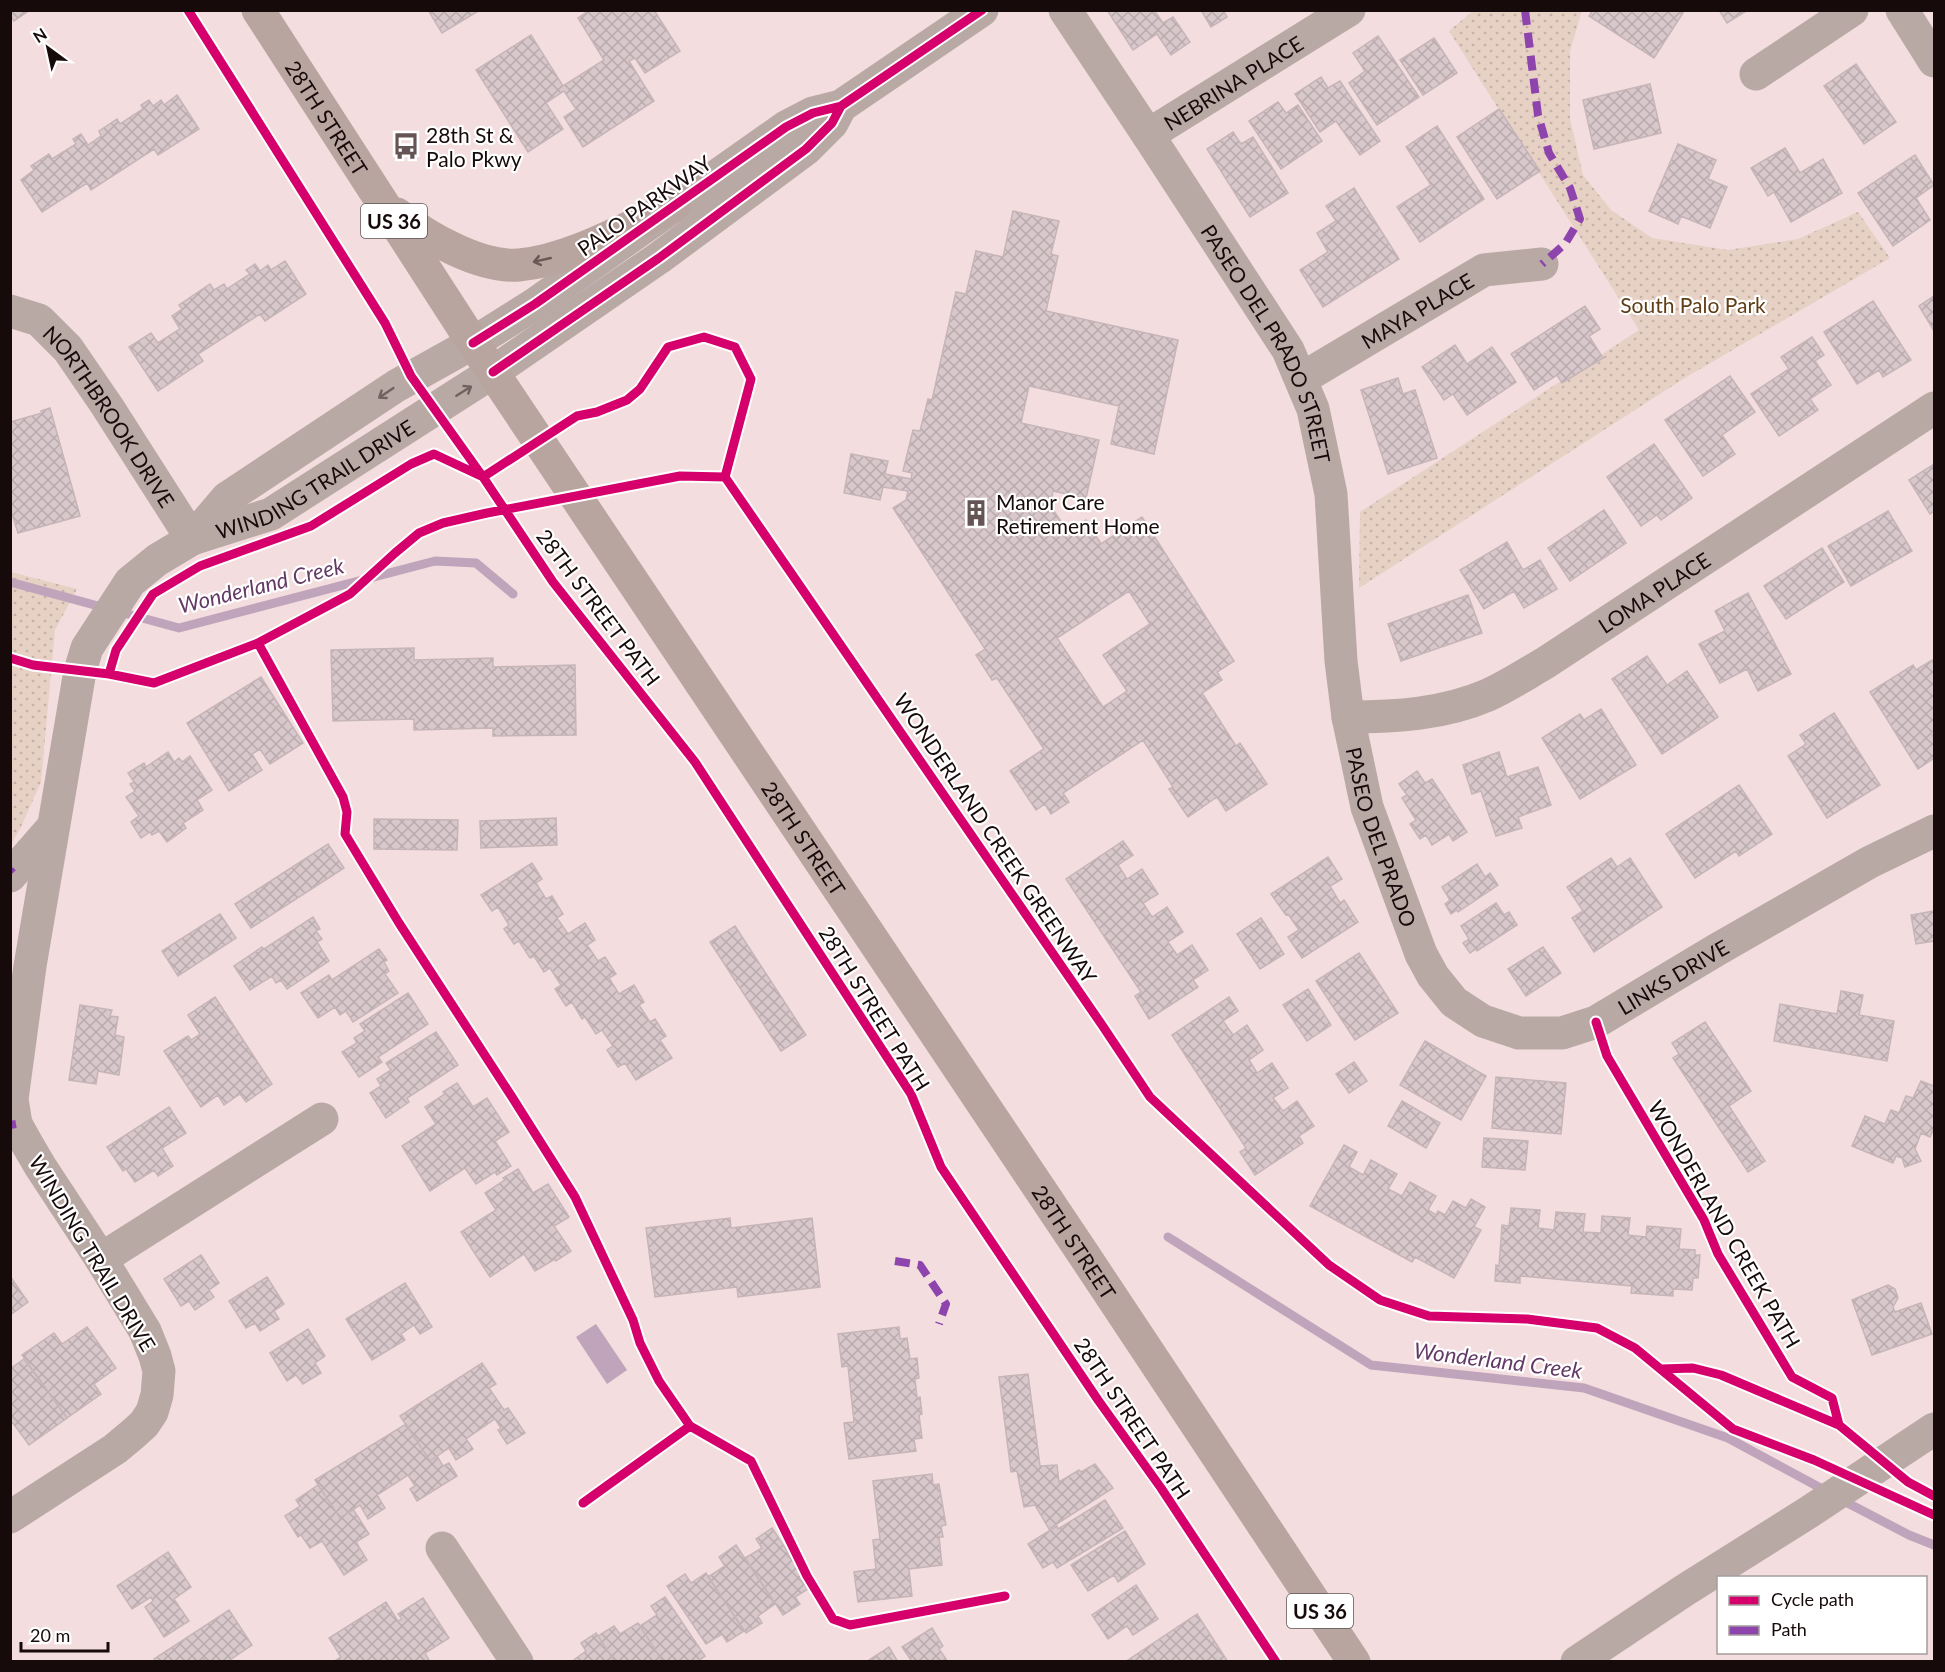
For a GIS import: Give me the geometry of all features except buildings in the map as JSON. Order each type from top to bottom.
[{"type":"highway","name":"28TH STREET","points":[[258,10],[473,343],[1084,1254],[1354,1662]]},
{"type":"highway","points":[[383,204],[414,228],[450,248],[471,257],[517,265],[564,255],[674,206]]},
{"type":"street","name":"PALO PARKWAY","points":[[473,343],[535,304],[799,120],[813,113],[841,106],[982,10]]},
{"type":"street","name":"PASEO DEL PRADO STREET","points":[[1065,10],[1288,350],[1301,379],[1312,409],[1331,494],[1341,662],[1348,717]]},
{"type":"street","name":"NEBRINA PLACE","points":[[1148,135],[1349,10]]},
{"type":"street","points":[[1756,74],[1852,10]]},
{"type":"street","points":[[1902,10],[1935,61]]},
{"type":"street","name":"PALO PARKWAY","points":[[493,372],[659,258],[806,148],[832,123],[841,106]]},
{"type":"street","name":"MAYA PLACE","points":[[1301,379],[1484,270],[1542,264]]},
{"type":"street","name":"NORTHBROOK DRIVE","points":[[10,310],[39,320],[68,349],[192,539]]},
{"type":"street","name":"WINDING TRAIL DRIVE","points":[[192,539],[227,498],[396,386],[473,343]]},
{"type":"street","name":"WINDING TRAIL DRIVE","points":[[10,1517],[115,1449],[144,1424],[152,1412],[157,1395],[159,1371],[145,1331],[40,1166],[16,1124],[12,1099],[20,965],[54,827],[80,670],[87,648],[130,582],[157,560],[192,539],[271,514],[493,372]]},
{"type":"street","name":"LOMA PLACE","points":[[1348,717],[1402,717],[1437,711],[1488,695],[1554,657],[1935,408]]},
{"type":"street","name":"PASEO DEL PRADO","points":[[1348,717],[1367,807],[1421,954]]},
{"type":"street","points":[[10,876],[54,827]]},
{"type":"street","name":"LINKS DRIVE","points":[[1421,954],[1433,976],[1454,1002],[1483,1021],[1519,1033],[1562,1033],[1596,1022],[1870,862],[1935,831]]},
{"type":"street","points":[[101,1259],[322,1119]]},
{"type":"street","points":[[1577,1662],[1873,1468],[1935,1430]]},
{"type":"street","points":[[442,1548],[517,1662]]},
{"type":"green space","name":"South Palo Park","points":[[1473,11],[1582,11],[1570,51],[1570,119],[1583,175],[1611,210],[1652,238],[1728,250],[1798,239],[1858,212],[1890,258],[1683,379],[1359,588],[1360,512],[1639,330],[1449,31]]},
{"type":"green space","points":[[11,572],[77,589],[55,630],[41,782],[11,844]]},
{"type":"shaded area","points":[[596,1324],[627,1370],[607,1384],[576,1337]]},
{"type":"waterway","name":"Wonderland Creek","points":[[10,582],[179,628],[435,561],[476,563],[513,594]]},
{"type":"waterway","name":"Wonderland Creek","points":[[1168,1237],[1371,1365],[1584,1388],[1728,1438],[1828,1492]]},
{"type":"waterway","name":"Wonderland Creek","points":[[1840,1499],[1909,1535],[1934,1545]]},
{"type":"marked path","points":[[1525,10],[1538,115],[1549,153],[1570,188],[1580,219],[1565,244],[1542,264]]},
{"type":"marked path","points":[[10,870],[13,873]]},
{"type":"marked path","points":[[10,1125],[16,1124]]},
{"type":"marked path","points":[[895,1261],[920,1265],[946,1304],[939,1324]]},
{"type":"cycle path","name":"28TH STREET PATH","points":[[188,10],[385,323],[411,376],[483,477],[553,582],[695,762],[911,1094],[941,1167],[1098,1400],[1161,1488],[1276,1662]]},
{"type":"cycle path","points":[[473,343],[535,304],[786,127],[813,113],[841,106],[982,10]]},
{"type":"cycle path","points":[[493,372],[659,258],[806,149],[832,123],[841,106]]},
{"type":"cycle path","points":[[483,477],[577,416],[597,412],[627,400],[640,389],[668,347],[704,337],[735,347],[751,379],[725,477]]},
{"type":"cycle path","points":[[109,674],[116,650],[153,594],[200,566],[311,526],[411,464],[434,454],[481,476]]},
{"type":"cycle path","points":[[10,658],[33,665],[109,674],[154,683],[258,643],[350,594],[419,533],[443,523],[680,476],[725,477]]},
{"type":"cycle path","name":"WONDERLAND CREEK GREENWAY","points":[[725,477],[1150,1097],[1329,1265],[1380,1300],[1429,1316],[1527,1319],[1597,1328],[1635,1348],[1733,1429],[1814,1460],[1934,1515]]},
{"type":"cycle path","points":[[258,643],[343,797],[347,812],[345,834],[399,923],[575,1197],[659,1381],[690,1426],[751,1461],[807,1576],[833,1619],[850,1625],[1005,1596]]},
{"type":"cycle path","name":"WONDERLAND CREEK PATH","points":[[1596,1022],[1607,1056],[1704,1220],[1718,1254],[1792,1377],[1832,1398],[1839,1425]]},
{"type":"cycle path","points":[[1661,1369],[1693,1368],[1721,1375],[1839,1425],[1908,1482],[1934,1496]]},
{"type":"cycle path","points":[[583,1503],[690,1426]]},
{"type":"place","name":"28th St & Palo Pkwy","points":[[406,146]]},
{"type":"place","name":"Manor Care Retirement Home","points":[[976,513]]}]
